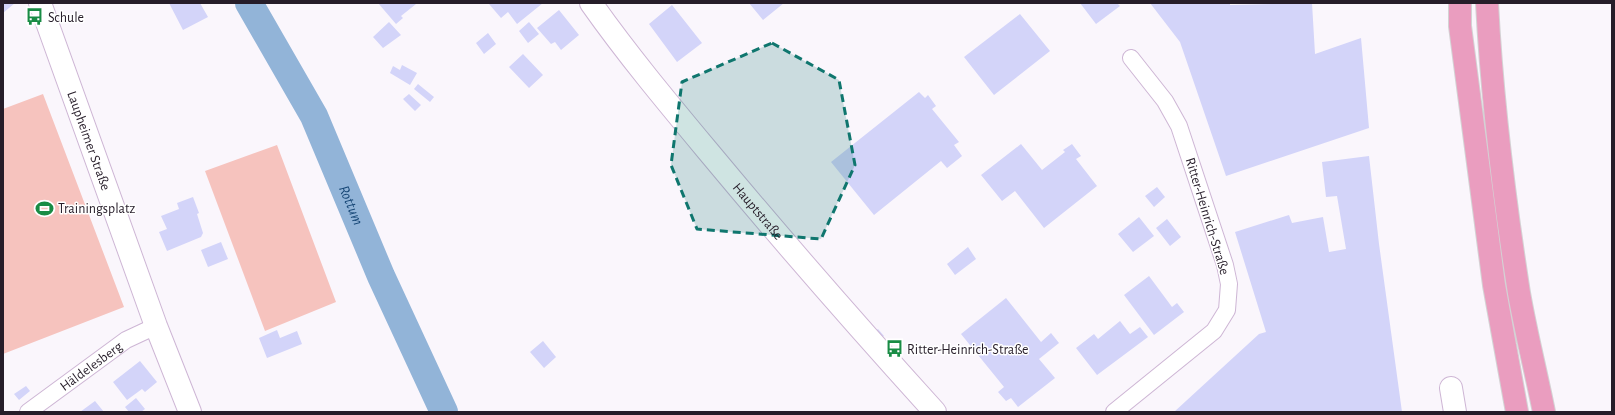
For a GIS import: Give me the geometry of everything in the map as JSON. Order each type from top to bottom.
[{"type":"highway","points":[[1460,3],[1460,26],[1494,285],[1517,412]]},
{"type":"highway","points":[[1487,3],[1490,54],[1504,183],[1520,294],[1544,412]]},
{"type":"main road","name":"Laupheimer Straße","points":[[40,3],[156,326],[190,412]]},
{"type":"main road","name":"Hauptstraße","points":[[591,3],[608,28],[755,208],[830,296],[935,412]]},
{"type":"main road","points":[[1450,388],[1455,412]]},
{"type":"street","name":"Ritter-Heinrich-Straße","points":[[1114,412],[1214,331],[1227,310],[1229,284],[1225,265],[1180,126],[1165,101],[1131,58]]},
{"type":"street","name":"Häldelesberg","points":[[28,412],[126,340],[156,326]]},
{"type":"highlighted area","points":[[772,43],[839,80],[855,165],[821,239],[697,229],[671,165],[682,82]]},
{"type":"shaded area","name":"Trainingsplatz","points":[[43,94],[124,307],[3,354],[3,109]]},
{"type":"shaded area","points":[[277,145],[336,302],[265,331],[205,171]]},
{"type":"building","points":[[3,3],[15,3],[3,13]]},
{"type":"building","points":[[169,3],[200,3],[208,17],[183,30]]},
{"type":"building","points":[[378,3],[416,4],[401,16],[403,18],[396,24]]},
{"type":"building","points":[[543,3],[517,24],[508,12],[501,18],[489,4]]},
{"type":"building","points":[[749,3],[784,3],[763,20]]},
{"type":"building","points":[[1080,3],[1117,3],[1120,6],[1096,24]]},
{"type":"building","points":[[1150,3],[1230,3],[1230,5],[1312,3],[1315,54],[1361,38],[1369,128],[1226,176],[1180,42]]},
{"type":"building","points":[[672,5],[702,43],[677,62],[649,24]]},
{"type":"building","points":[[559,10],[579,35],[561,50],[555,42],[551,44],[537,28]]},
{"type":"building","points":[[1020,14],[1050,51],[994,95],[964,57]]},
{"type":"building","points":[[389,22],[401,35],[383,48],[373,37]]},
{"type":"building","points":[[529,22],[539,34],[528,43],[519,31]]},
{"type":"building","points":[[488,33],[496,44],[484,54],[476,43]]},
{"type":"building","points":[[523,54],[543,75],[529,88],[509,67]]},
{"type":"building","points":[[402,65],[417,73],[410,85],[390,73],[393,66],[400,70]]},
{"type":"building","points":[[418,84],[434,97],[430,102],[414,89]]},
{"type":"building","points":[[919,92],[925,98],[928,95],[936,106],[932,109],[959,142],[954,145],[962,156],[947,168],[941,161],[874,215],[831,162]]},
{"type":"building","points":[[409,94],[421,105],[415,111],[403,99]]},
{"type":"building","points":[[1021,144],[1042,170],[1065,152],[1063,150],[1072,144],[1081,156],[1076,159],[1097,186],[1044,228],[1015,191],[1002,201],[981,175]]},
{"type":"building","points":[[1369,156],[1379,244],[1402,412],[1174,412],[1259,334],[1266,332],[1235,232],[1289,215],[1292,223],[1323,217],[1329,252],[1346,249],[1337,196],[1326,197],[1322,162]]},
{"type":"building","points":[[1157,187],[1165,197],[1154,207],[1145,196]]},
{"type":"building","points":[[193,197],[199,213],[197,214],[203,233],[201,237],[167,251],[159,232],[167,229],[161,216],[179,209],[177,203]]},
{"type":"building","points":[[1139,217],[1154,236],[1133,252],[1118,234]]},
{"type":"building","points":[[1167,219],[1181,237],[1170,246],[1156,228]]},
{"type":"building","points":[[221,242],[228,259],[208,267],[201,250]]},
{"type":"building","points":[[968,247],[976,259],[955,275],[947,264]]},
{"type":"building","points":[[1149,276],[1172,307],[1177,303],[1184,312],[1154,335],[1124,295]]},
{"type":"building","points":[[1006,298],[1041,342],[1051,333],[1059,343],[1039,359],[1055,378],[1018,407],[1011,398],[1006,401],[998,392],[1004,387],[961,334]]},
{"type":"building","points":[[1120,321],[1130,334],[1140,327],[1148,337],[1097,375],[1076,348],[1094,334],[1098,339]]},
{"type":"building","points":[[878,329],[884,336],[879,340],[873,333]]},
{"type":"building","points":[[277,330],[280,338],[297,331],[302,344],[267,358],[259,338]]},
{"type":"building","points":[[543,341],[556,357],[544,368],[530,352]]},
{"type":"building","points":[[140,361],[157,382],[145,392],[142,389],[127,400],[113,382]]},
{"type":"building","points":[[26,386],[30,391],[19,400],[14,394]]},
{"type":"building","points":[[136,398],[145,409],[141,412],[129,412],[125,407]]},
{"type":"building","points":[[95,401],[104,412],[80,412]]},
{"type":"waterway","name":"Rottum","points":[[249,3],[314,116],[381,276],[444,412]]},
{"type":"place","name":"Schule","points":[[35,17]]},
{"type":"place","name":"Trainingsplatz","points":[[45,208]]},
{"type":"place","name":"Ritter-Heinrich-Straße","points":[[894,349]]}]
